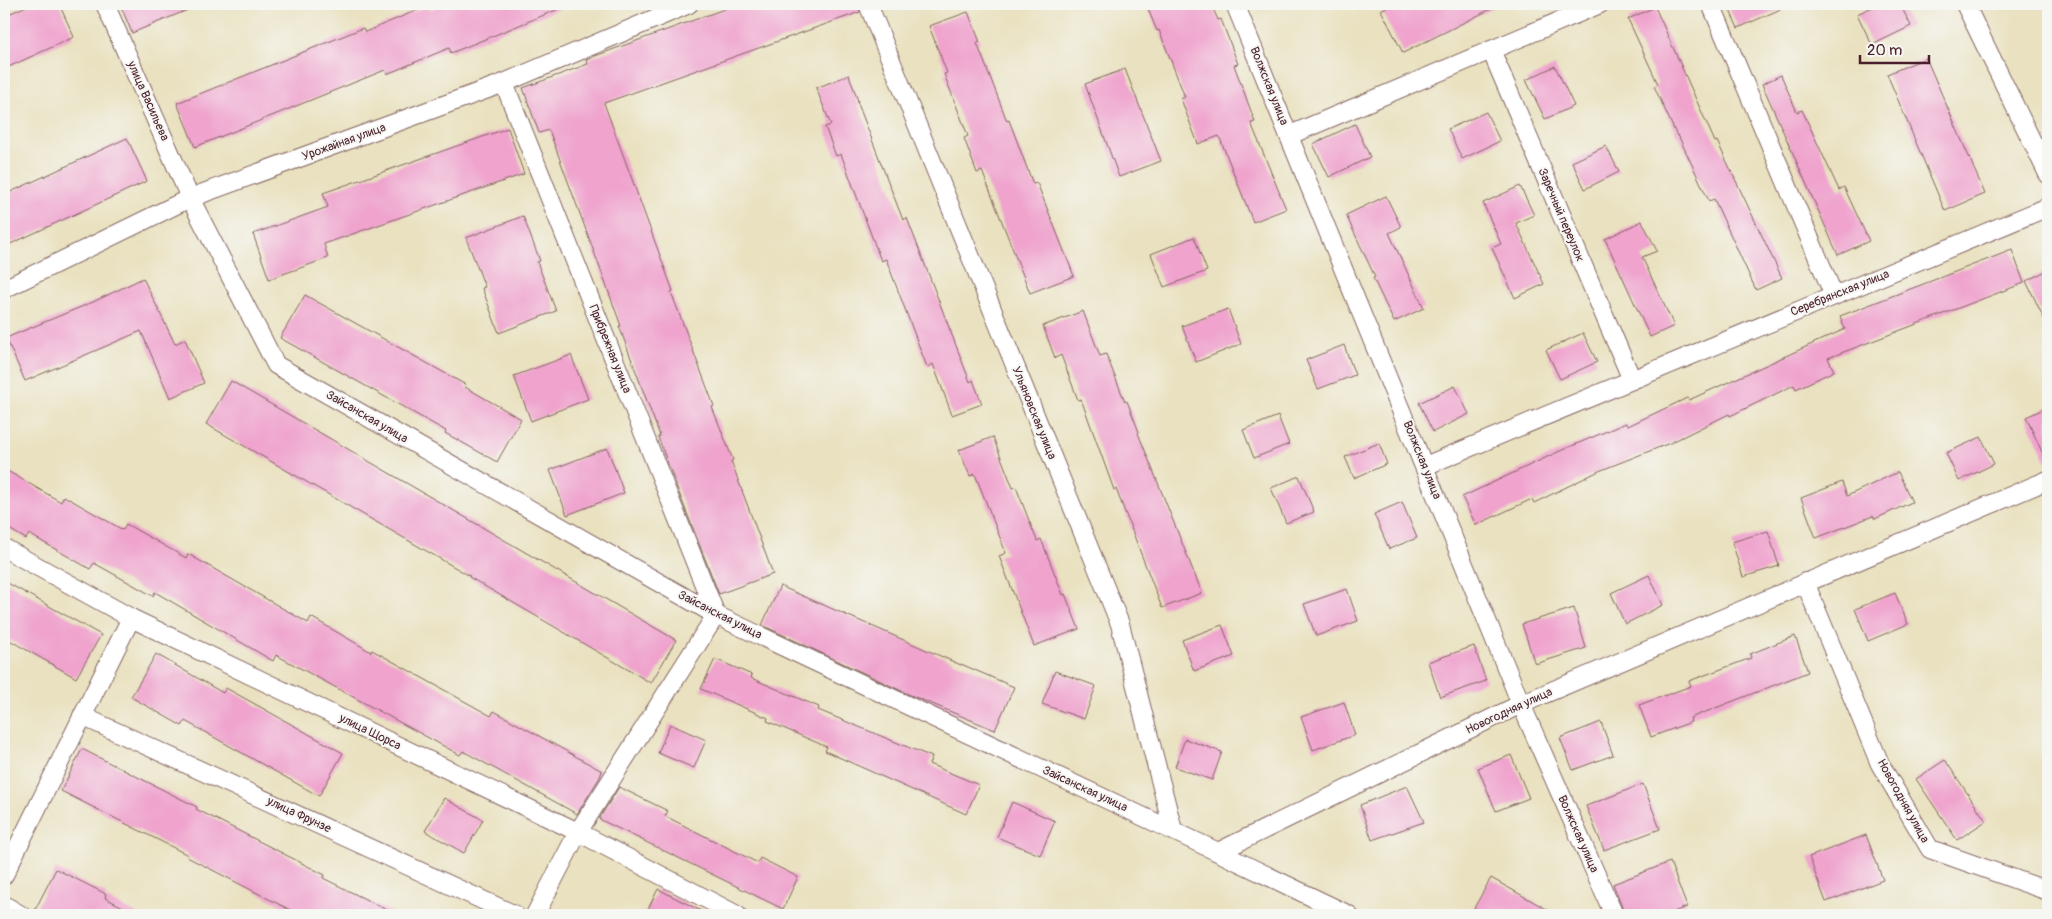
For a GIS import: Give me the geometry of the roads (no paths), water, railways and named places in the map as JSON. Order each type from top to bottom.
[{"type":"street","name":"улица Васильева","points":[[105,4],[190,198]]},
{"type":"street","name":"Урожайная улица","points":[[4,290],[190,198],[504,83],[689,4]]},
{"type":"street","name":"Ульяновская улица","points":[[868,4],[1120,624],[1173,830]]},
{"type":"street","name":"Волжская улица","points":[[1235,4],[1521,704],[1614,915]]},
{"type":"street","points":[[1290,135],[1600,4]]},
{"type":"street","points":[[1711,4],[1834,296]]},
{"type":"street","points":[[1965,4],[2048,174]]},
{"type":"street","name":"Заречный переулок","points":[[1491,50],[1632,380]]},
{"type":"street","name":"Прибрежная улица","points":[[504,83],[716,615]]},
{"type":"street","name":"Зайсанская улица","points":[[190,198],[276,365],[716,615],[1349,915]]},
{"type":"street","name":"Серебрянская улица","points":[[1424,466],[2048,207]]},
{"type":"street","name":"Новогодняя улица","points":[[1218,852],[1521,704],[2048,480]]},
{"type":"street","name":"улица Щорса","points":[[4,548],[131,618],[578,832],[737,915]]},
{"type":"street","name":"Новогодняя улица","points":[[1805,582],[1880,764],[1930,849],[2048,891]]},
{"type":"street","points":[[535,915],[578,832],[716,615]]},
{"type":"street","points":[[4,875],[131,618]]},
{"type":"street","name":"улица Фрунзе","points":[[82,716],[515,915]]},
{"type":"street","points":[[4,905],[21,915]]}]
